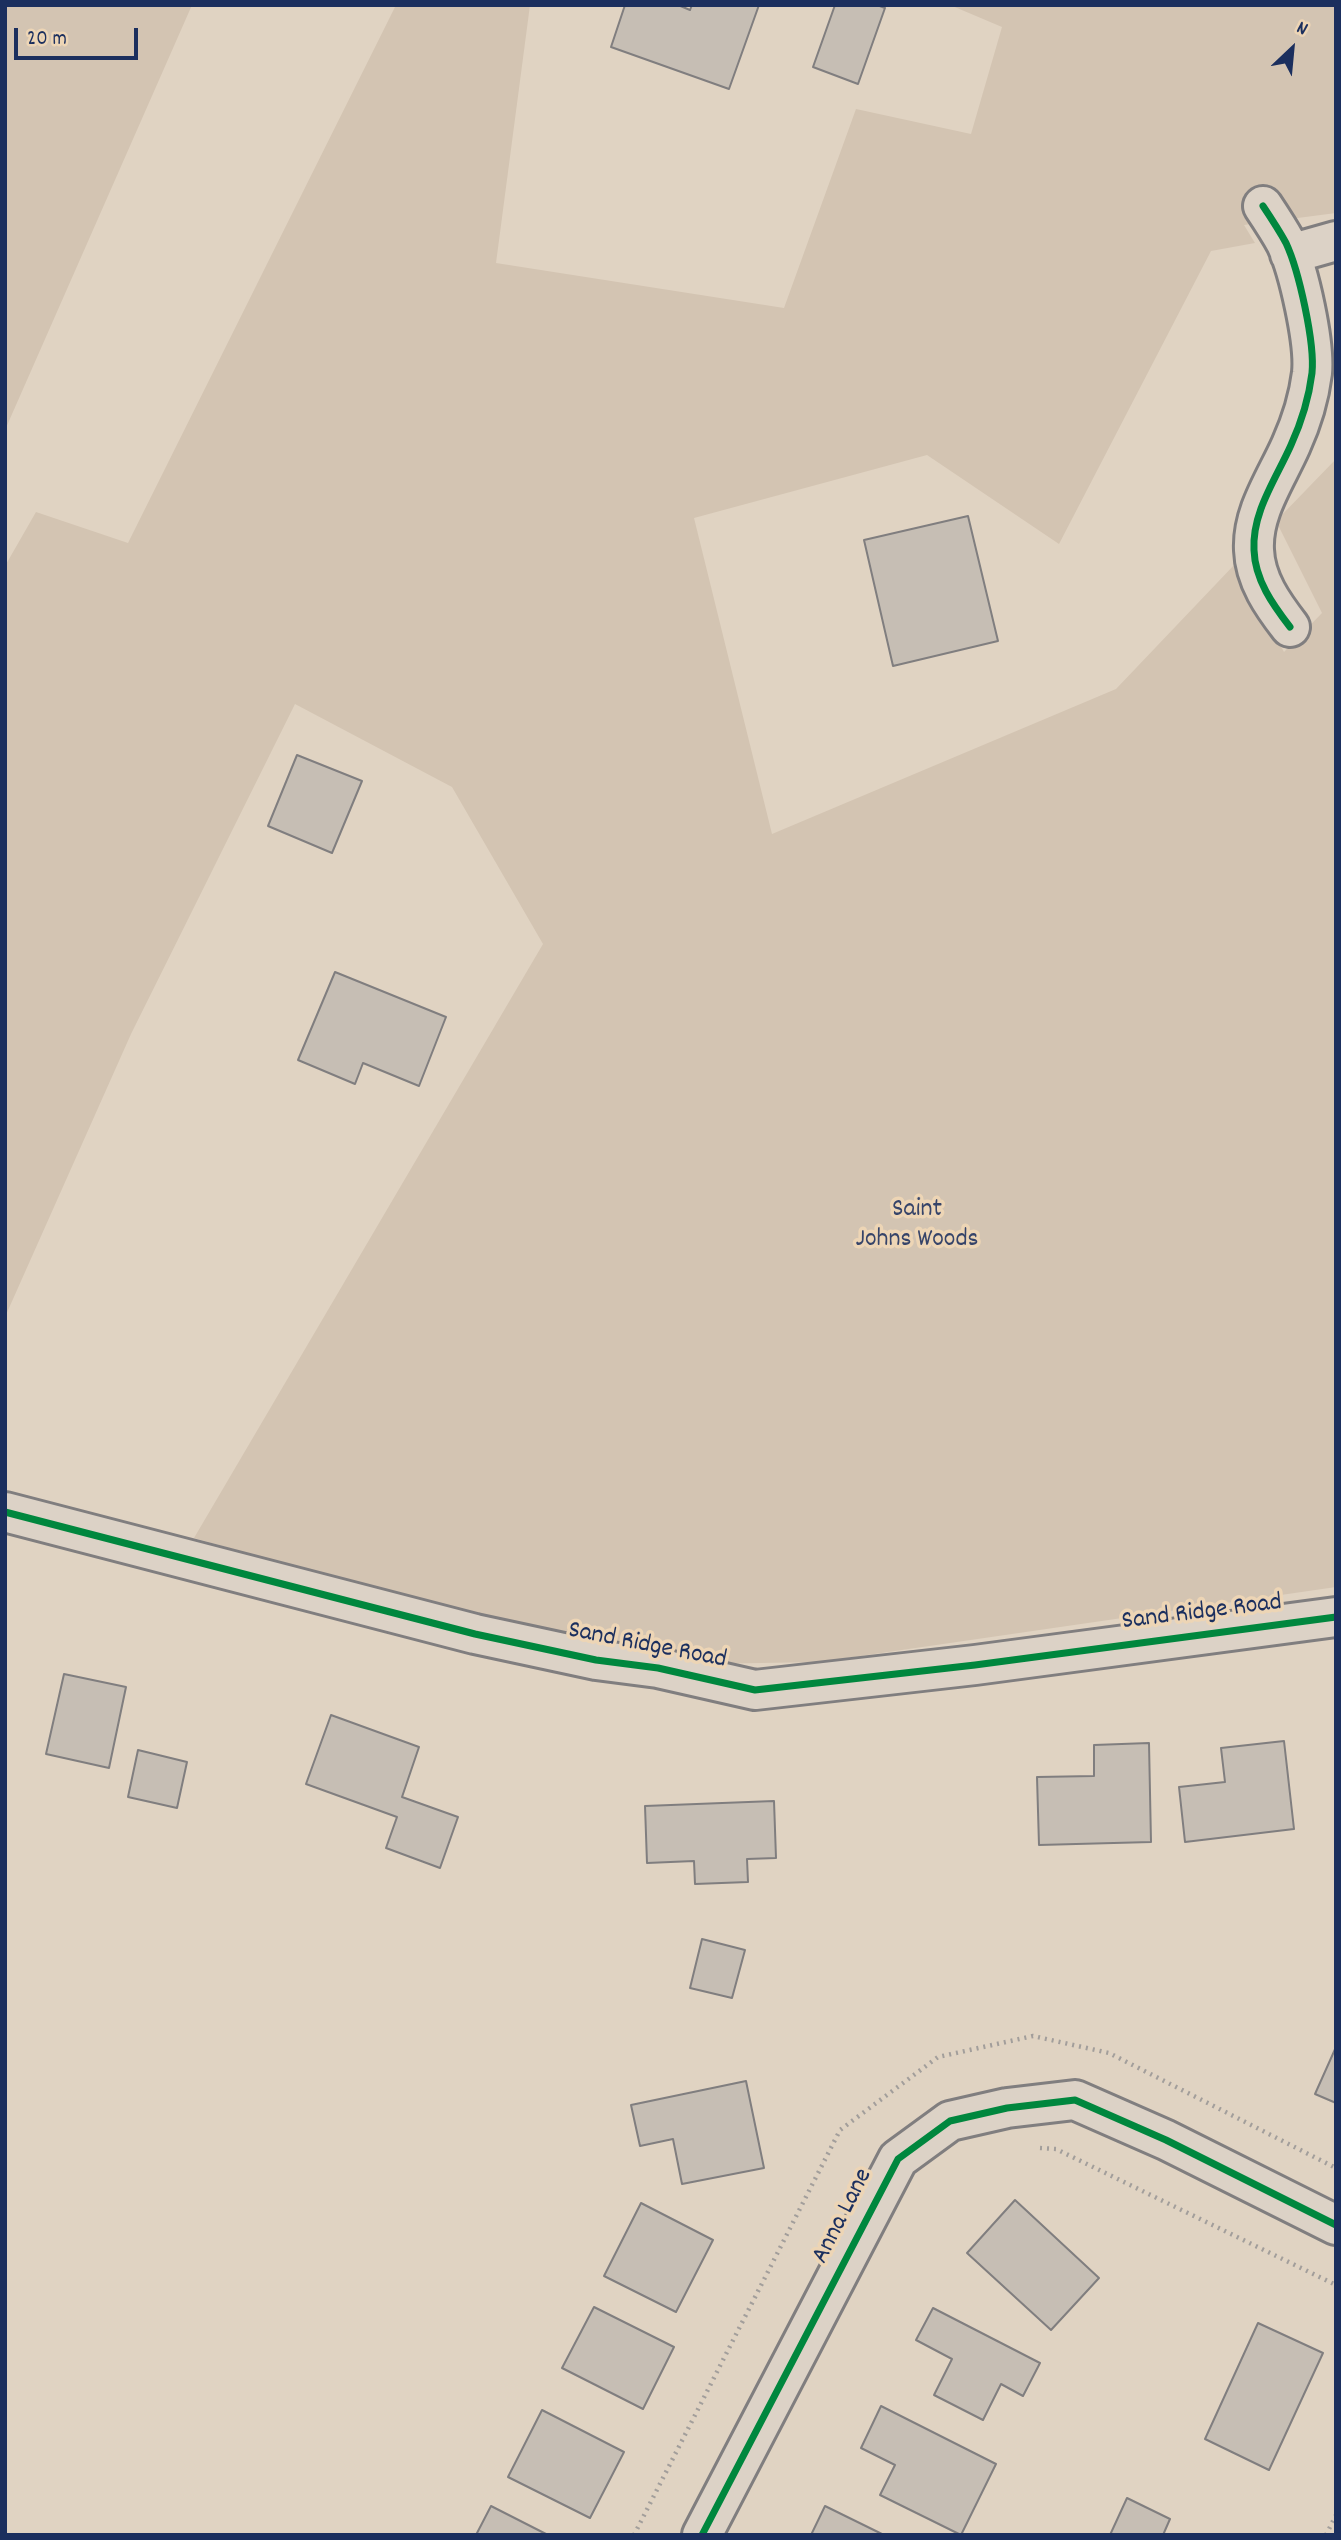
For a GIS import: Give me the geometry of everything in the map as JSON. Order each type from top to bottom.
[{"type":"street","points":[[1264,206],[1290,254],[1313,349],[1311,375],[1292,443],[1259,510],[1254,550],[1261,581],[1274,607],[1290,627]]},
{"type":"street","points":[[1290,254],[1336,241]]},
{"type":"street","name":"Sand Ridge Road","points":[[5,1512],[475,1634],[596,1660],[657,1668],[755,1690],[975,1665],[1336,1617]]},
{"type":"street","name":"Anna Lane","points":[[702,2535],[898,2159],[950,2121],[1007,2108],[1075,2101],[1166,2140],[1336,2225]]},
{"type":"path","points":[[634,2535],[840,2130],[938,2057],[1033,2036],[1109,2053],[1336,2168]]},
{"type":"path","points":[[1033,2147],[1056,2149],[1336,2285]]},
{"type":"path","points":[[1326,2535],[1336,2515]]},
{"type":"green space","points":[[5,5],[192,5],[5,430]]},
{"type":"green space","name":"Saint Johns Woods","points":[[396,5],[530,5],[496,263],[784,308],[856,109],[971,134],[1002,27],[950,5],[1336,5],[1336,213],[1244,225],[1255,243],[1211,251],[1059,544],[927,455],[694,518],[772,834],[1116,689],[1236,563],[1284,652],[1322,613],[1276,521],[1336,459],[1336,1587],[819,1662],[702,1664],[583,1648],[194,1538],[543,944],[452,787],[295,704],[131,1034],[5,1317],[5,566],[36,512],[128,543]]},
{"type":"building","points":[[625,5],[678,5],[690,10],[692,5],[759,5],[729,89],[611,47]]},
{"type":"building","points":[[835,5],[877,5],[885,8],[858,84],[813,67]]},
{"type":"building","points":[[968,516],[998,641],[893,666],[864,540]]},
{"type":"building","points":[[297,755],[362,781],[332,853],[268,826]]},
{"type":"building","points":[[335,972],[446,1017],[419,1086],[363,1063],[355,1084],[298,1060]]},
{"type":"building","points":[[64,1674],[126,1687],[109,1768],[46,1754]]},
{"type":"building","points":[[331,1715],[419,1747],[402,1797],[458,1817],[440,1868],[386,1848],[397,1817],[306,1784]]},
{"type":"building","points":[[1284,1741],[1294,1829],[1185,1842],[1179,1787],[1225,1782],[1221,1748]]},
{"type":"building","points":[[1149,1743],[1151,1842],[1039,1845],[1037,1777],[1094,1776],[1094,1745]]},
{"type":"building","points":[[138,1750],[187,1762],[177,1808],[128,1797]]},
{"type":"building","points":[[774,1801],[776,1858],[747,1859],[748,1882],[695,1884],[694,1861],[647,1863],[645,1806]]},
{"type":"building","points":[[702,1939],[745,1950],[732,1998],[690,1988]]},
{"type":"building","points":[[1336,2047],[1336,2103],[1315,2094]]},
{"type":"building","points":[[746,2081],[764,2168],[682,2184],[673,2139],[640,2146],[631,2105]]},
{"type":"building","points":[[1015,2200],[1099,2278],[1051,2330],[967,2253]]},
{"type":"building","points":[[641,2203],[713,2240],[676,2312],[604,2276]]},
{"type":"building","points":[[594,2307],[674,2347],[643,2409],[562,2368]]},
{"type":"building","points":[[933,2308],[1040,2363],[1023,2396],[1001,2384],[983,2420],[934,2395],[952,2359],[916,2340]]},
{"type":"building","points":[[1258,2323],[1323,2353],[1269,2470],[1205,2439]]},
{"type":"building","points":[[881,2406],[996,2464],[961,2535],[880,2495],[895,2465],[861,2448]]},
{"type":"building","points":[[542,2410],[624,2452],[590,2518],[508,2477]]},
{"type":"building","points":[[1127,2498],[1170,2519],[1163,2535],[1110,2535]]},
{"type":"building","points":[[491,2506],[548,2535],[476,2535]]},
{"type":"building","points":[[825,2506],[884,2535],[811,2535]]},
{"type":"cycle path","points":[[1263,206],[1286,243],[1296,271],[1309,326],[1312,360],[1307,401],[1291,445],[1266,496],[1254,536],[1255,561],[1261,582],[1290,627]]},
{"type":"cycle path","points":[[5,1512],[475,1634],[596,1660],[658,1668],[755,1690],[975,1665],[1336,1617]]},
{"type":"cycle path","points":[[702,2535],[898,2159],[950,2121],[1007,2108],[1075,2100],[1166,2140],[1336,2225]]}]
